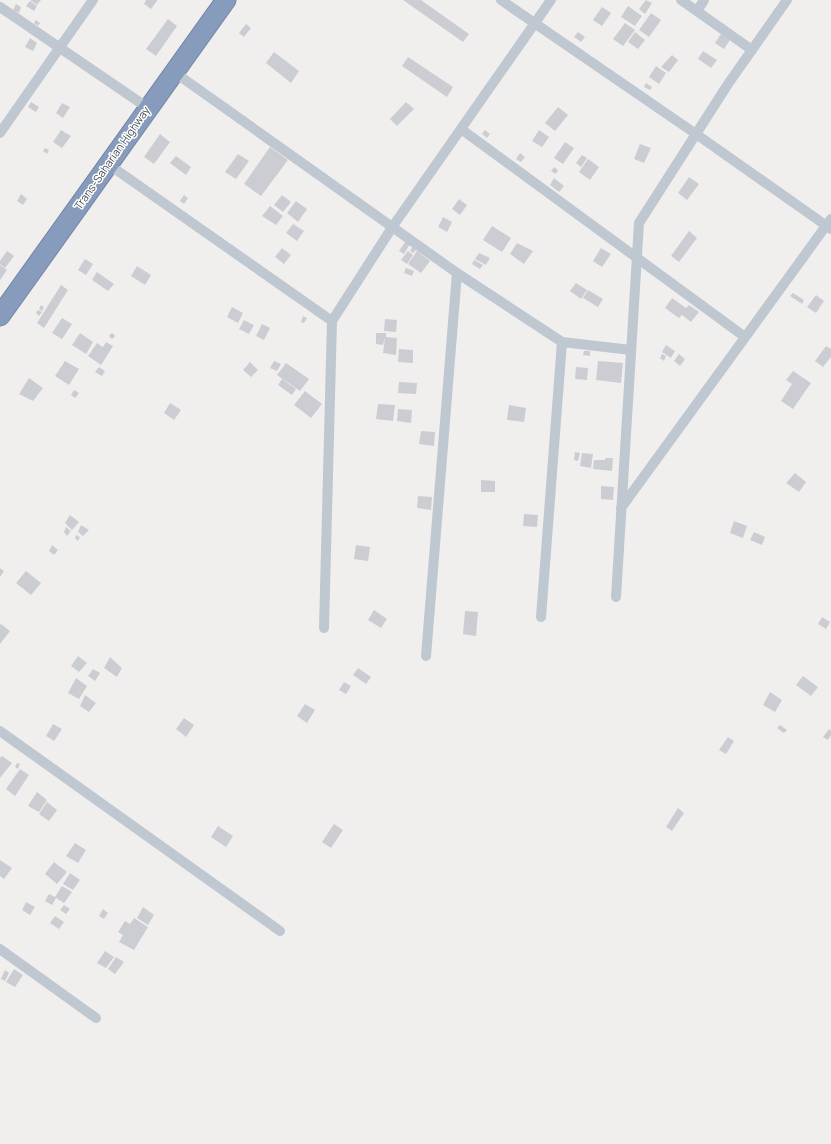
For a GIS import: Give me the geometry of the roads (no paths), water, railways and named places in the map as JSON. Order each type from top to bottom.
[{"type":"highway","name":"Trans-Saharian Highway","points":[[0,316],[226,0]]},
{"type":"street","points":[[0,133],[93,0]]},
{"type":"street","points":[[501,0],[829,225],[745,337],[621,508]]},
{"type":"street","points":[[324,628],[332,320],[393,226],[551,0]]},
{"type":"street","points":[[682,0],[752,50]]},
{"type":"street","points":[[697,11],[704,0]]},
{"type":"street","points":[[616,596],[639,223],[696,134],[787,0]]},
{"type":"street","points":[[0,7],[148,108]]},
{"type":"street","points":[[174,72],[393,226],[457,273],[562,342],[631,350]]},
{"type":"street","points":[[461,129],[745,337]]},
{"type":"street","points":[[108,164],[332,320]]},
{"type":"street","points":[[426,656],[457,273]]},
{"type":"street","points":[[541,617],[562,342]]},
{"type":"street","points":[[0,731],[280,931]]},
{"type":"street","points":[[0,949],[96,1018]]}]
